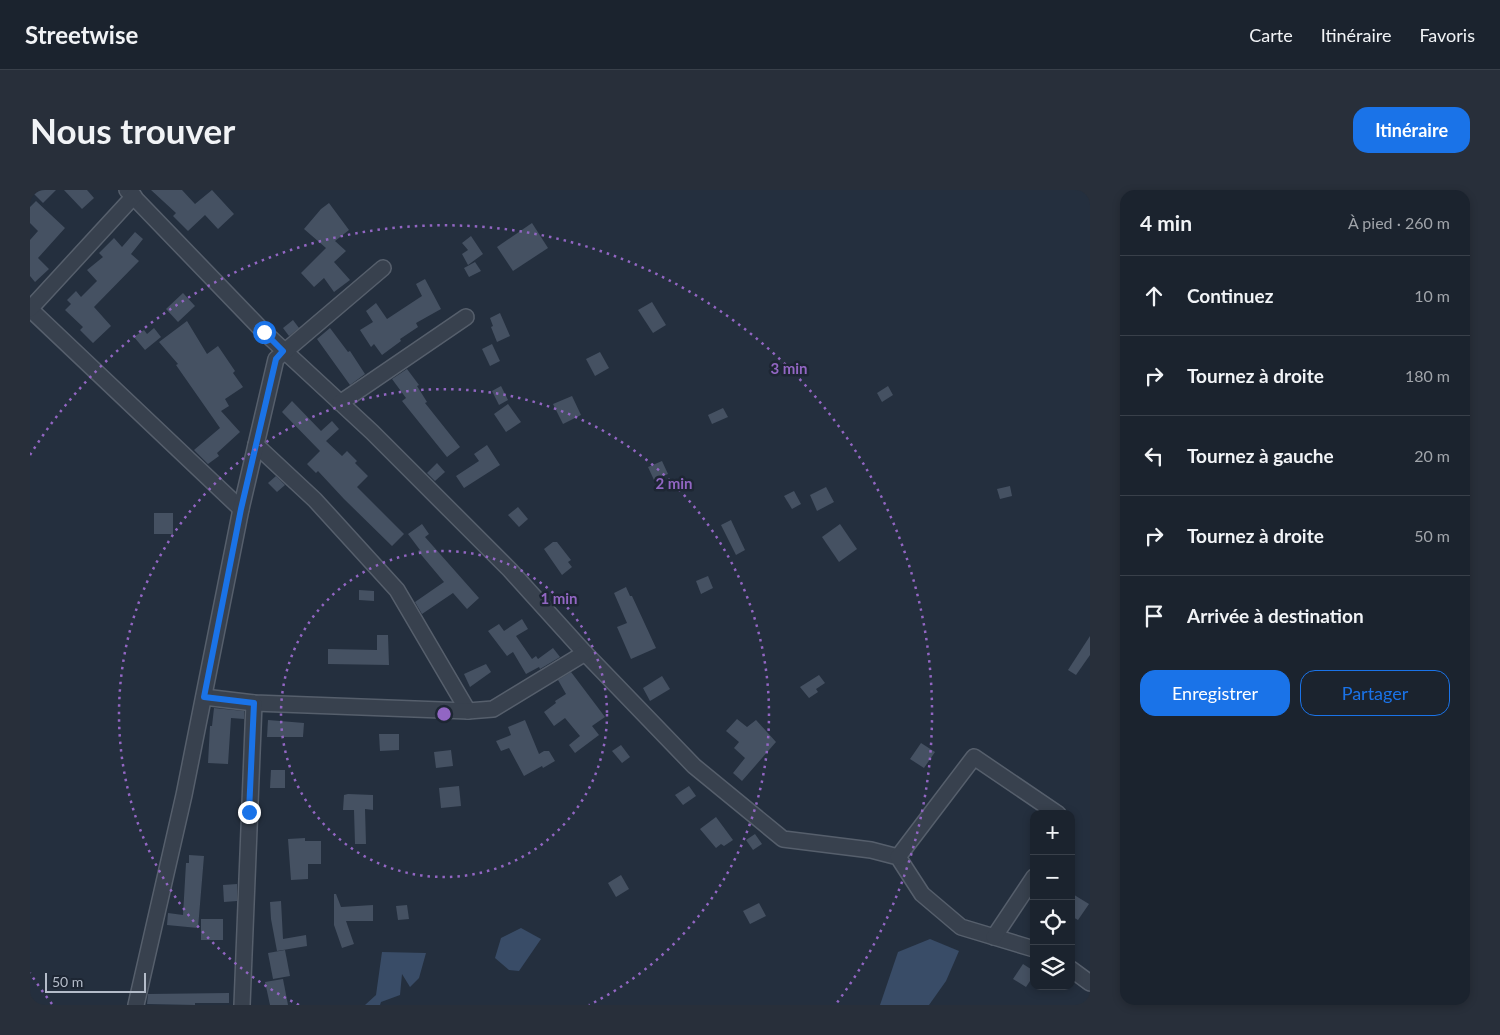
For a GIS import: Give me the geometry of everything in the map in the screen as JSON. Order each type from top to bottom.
[{"type":"street","points":[[241,509],[30,309],[130,193],[283,351],[372,432],[510,570],[585,653],[694,766],[783,839],[871,850],[898,856],[922,894],[961,927],[1030,948]]},
{"type":"street","points":[[136,1005],[184,795],[241,509],[276,359],[283,351],[382,268]]},
{"type":"street","points":[[340,403],[466,316]]},
{"type":"street","points":[[256,445],[315,500],[397,590],[468,711]]},
{"type":"street","points":[[204,697],[254,703],[468,711],[493,709],[585,653]]},
{"type":"street","points":[[242,1005],[254,703]]},
{"type":"street","points":[[898,856],[974,756],[1052,810]]},
{"type":"street","points":[[994,937],[1030,883]]},
{"type":"street","points":[[1075,971],[1090,983]]},
{"type":"water","points":[[521,928],[541,939],[519,971],[509,970],[495,958],[501,938]]},
{"type":"water","points":[[930,939],[959,951],[946,981],[929,1005],[880,1005],[898,952]]},
{"type":"water","points":[[382,952],[426,953],[419,978],[410,987],[402,974],[400,995],[381,1002],[380,1005],[365,1005],[376,995]]},
{"type":"building","points":[[30,190],[56,190],[43,203]]},
{"type":"building","points":[[64,190],[87,190],[94,198],[82,209]]},
{"type":"building","points":[[151,190],[182,190],[195,204],[212,190],[234,214],[218,229],[205,215],[188,231],[173,216],[176,213]]},
{"type":"building","points":[[36,201],[65,228],[38,258],[49,269],[35,282],[30,276],[30,240],[38,231],[30,223],[30,207]]},
{"type":"building","points":[[329,203],[349,230],[335,241],[346,251],[334,262],[350,280],[334,292],[324,278],[314,287],[301,273],[326,248],[304,229],[321,209]]},
{"type":"building","points":[[532,223],[548,248],[513,271],[497,247]]},
{"type":"building","points":[[135,232],[143,239],[131,254],[139,261],[94,307],[111,326],[93,343],[80,330],[83,327],[65,310],[71,304],[67,300],[76,291],[81,297],[97,281],[87,270],[103,257],[99,253],[114,238],[122,247]]},
{"type":"building","points":[[471,236],[483,254],[468,265],[462,254],[468,250],[462,243]]},
{"type":"building","points":[[475,262],[481,271],[469,277],[464,268]]},
{"type":"building","points":[[425,279],[441,309],[416,323],[418,327],[400,339],[401,341],[382,355],[374,344],[371,347],[360,330],[373,322],[366,311],[376,303],[387,319],[422,296],[416,284]]},
{"type":"building","points":[[183,293],[195,306],[178,322],[166,309]]},
{"type":"building","points":[[652,302],[666,325],[653,333],[638,310]]},
{"type":"building","points":[[500,313],[510,336],[497,342],[491,327],[493,326],[490,318]]},
{"type":"building","points":[[293,320],[299,328],[289,336],[283,328]]},
{"type":"building","points":[[187,321],[207,354],[218,346],[243,387],[225,399],[229,406],[221,411],[240,432],[217,453],[219,456],[208,464],[194,450],[220,428],[176,365],[178,364],[159,342]]},
{"type":"building","points":[[154,328],[161,337],[145,350],[134,337],[144,330],[147,334]]},
{"type":"building","points":[[330,328],[348,352],[350,351],[365,374],[350,385],[317,339]]},
{"type":"building","points":[[492,344],[500,361],[490,366],[482,349]]},
{"type":"building","points":[[600,352],[609,368],[595,376],[586,359]]},
{"type":"building","points":[[407,369],[419,385],[417,386],[427,402],[425,403],[460,447],[447,457],[402,401],[406,398],[392,379]]},
{"type":"building","points":[[501,386],[508,400],[499,405],[492,391]]},
{"type":"building","points":[[888,386],[893,395],[882,402],[877,393]]},
{"type":"building","points":[[572,396],[581,415],[563,424],[553,404]]},
{"type":"building","points":[[292,401],[321,431],[332,421],[339,429],[326,441],[342,456],[347,451],[357,461],[355,463],[368,476],[357,487],[404,534],[392,546],[318,471],[316,473],[307,464],[320,451],[282,412]]},
{"type":"building","points":[[508,404],[521,422],[506,432],[494,414]]},
{"type":"building","points":[[723,408],[728,417],[712,424],[708,415]]},
{"type":"building","points":[[487,445],[500,465],[464,488],[456,476],[479,461],[474,454]]},
{"type":"building","points":[[662,461],[668,474],[654,480],[648,467]]},
{"type":"building","points":[[437,463],[445,472],[435,481],[427,473]]},
{"type":"building","points":[[276,476],[285,485],[277,492],[268,483]]},
{"type":"building","points":[[1010,486],[1012,496],[1000,499],[997,489]]},
{"type":"building","points":[[826,487],[834,502],[817,511],[810,495]]},
{"type":"building","points":[[794,491],[801,504],[792,509],[784,496]]},
{"type":"building","points":[[518,507],[528,519],[519,527],[508,515]]},
{"type":"building","points":[[154,513],[173,513],[173,534],[154,534]]},
{"type":"building","points":[[731,520],[745,550],[736,555],[721,525]]},
{"type":"building","points":[[422,524],[429,534],[425,537],[479,598],[467,609],[453,593],[422,614],[415,602],[444,582],[418,551],[420,550],[408,534]]},
{"type":"building","points":[[840,524],[857,549],[839,562],[822,537]]},
{"type":"building","points":[[553,542],[557,542],[571,560],[568,562],[572,567],[562,575],[544,549]]},
{"type":"building","points":[[708,576],[713,588],[701,594],[696,581]]},
{"type":"building","points":[[626,587],[656,648],[631,659],[617,627],[627,623],[614,593]]},
{"type":"building","points":[[359,590],[374,591],[374,601],[359,600]]},
{"type":"building","points":[[522,619],[528,629],[516,636],[532,659],[536,656],[538,659],[553,648],[560,657],[540,669],[539,667],[526,674],[513,652],[507,656],[488,631],[499,624],[504,631]]},
{"type":"building","points":[[377,635],[388,635],[389,665],[328,664],[328,649],[377,650]]},
{"type":"building","points":[[1090,636],[1090,655],[1076,675],[1068,670]]},
{"type":"building","points":[[486,664],[491,672],[470,687],[464,674]]},
{"type":"building","points":[[571,672],[605,717],[592,726],[599,735],[575,753],[569,745],[580,736],[565,718],[554,726],[544,712],[556,703],[555,701],[566,694],[558,680]]},
{"type":"building","points":[[819,675],[825,683],[816,689],[818,692],[809,698],[800,687]]},
{"type":"building","points":[[662,676],[670,689],[650,701],[643,688]]},
{"type":"building","points":[[214,708],[244,711],[244,719],[231,718],[228,764],[208,763],[210,726],[212,726]]},
{"type":"building","points":[[737,719],[747,727],[756,720],[776,742],[742,781],[733,773],[745,758],[734,748],[739,742],[726,731]]},
{"type":"building","points":[[268,720],[304,723],[303,737],[267,737]]},
{"type":"building","points":[[525,720],[539,754],[549,751],[555,761],[524,776],[509,748],[501,751],[496,741],[511,735],[508,727]]},
{"type":"building","points":[[379,734],[399,734],[399,750],[380,751]]},
{"type":"building","points":[[921,743],[935,752],[924,768],[910,759]]},
{"type":"building","points":[[621,745],[630,757],[622,763],[612,751]]},
{"type":"building","points":[[451,750],[453,766],[436,768],[434,752]]},
{"type":"building","points":[[271,770],[285,770],[285,788],[270,788]]},
{"type":"building","points":[[459,786],[461,806],[441,808],[439,788]]},
{"type":"building","points":[[689,786],[696,796],[683,805],[675,795]]},
{"type":"building","points":[[344,795],[373,795],[373,810],[365,809],[366,844],[355,844],[354,810],[343,810]]},
{"type":"building","points":[[716,817],[733,840],[724,846],[721,844],[716,848],[700,829]]},
{"type":"building","points":[[755,834],[762,844],[753,850],[746,840]]},
{"type":"building","points":[[305,838],[305,841],[321,841],[321,864],[308,864],[308,879],[291,880],[288,839]]},
{"type":"building","points":[[189,855],[204,856],[198,928],[167,925],[168,913],[183,915],[186,863],[189,863]]},
{"type":"building","points":[[621,875],[629,889],[616,897],[608,883]]},
{"type":"building","points":[[237,884],[237,901],[224,902],[223,885]]},
{"type":"building","points":[[334,894],[336,894],[341,907],[373,905],[373,921],[346,921],[354,944],[342,948],[334,925]]},
{"type":"building","points":[[1075,895],[1089,904],[1078,920],[1075,918]]},
{"type":"building","points":[[281,901],[283,939],[306,935],[307,946],[277,951],[270,902]]},
{"type":"building","points":[[759,903],[766,916],[750,924],[743,911]]},
{"type":"building","points":[[407,905],[409,919],[398,920],[396,906]]},
{"type":"building","points":[[201,919],[223,919],[223,940],[201,940]]},
{"type":"building","points":[[285,950],[290,976],[273,979],[268,953]]},
{"type":"building","points":[[1023,964],[1030,968],[1030,981],[1026,987],[1013,979]]},
{"type":"building","points":[[283,979],[288,1005],[270,1005],[265,982]]},
{"type":"building","points":[[229,993],[229,1003],[195,1003],[195,1005],[147,1004],[148,994]]},
{"type":"route","points":[[249,812],[254,703],[204,697],[241,509],[276,359],[283,351],[264,332]]}]
